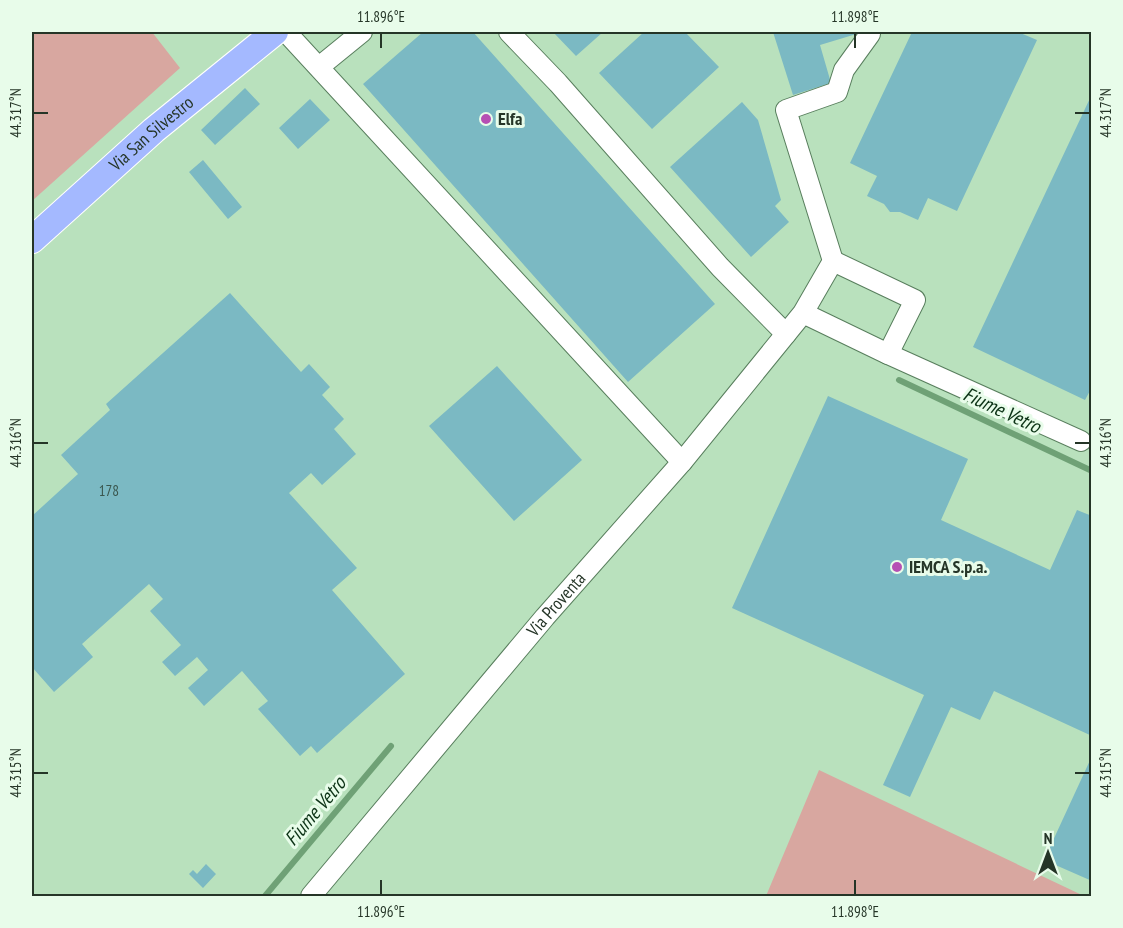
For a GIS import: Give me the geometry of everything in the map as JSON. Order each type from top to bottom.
[{"type":"main road","name":"Via San Silvestro","points":[[32,240],[154,130],[275,32]]},
{"type":"street","points":[[286,32],[682,462]]},
{"type":"street","points":[[319,67],[362,32]]},
{"type":"street","points":[[509,32],[558,83],[720,267],[786,334]]},
{"type":"street","points":[[870,32],[844,70],[837,92],[786,110],[833,261],[915,300],[888,354]]},
{"type":"street","name":"Via Proventa","points":[[311,897],[545,617],[682,462],[803,313],[833,261]]},
{"type":"street","points":[[803,313],[1081,441]]},
{"type":"shaded area","points":[[32,32],[152,32],[180,68],[32,201]]},
{"type":"shaded area","points":[[819,770],[1084,896],[766,896]]},
{"type":"building","points":[[423,32],[473,32],[715,304],[628,382],[363,84]]},
{"type":"building","points":[[553,32],[603,32],[576,56]]},
{"type":"building","points":[[644,32],[685,32],[719,67],[652,129],[599,73]]},
{"type":"building","points":[[773,32],[863,32],[820,45],[831,83],[793,95]]},
{"type":"building","points":[[912,32],[1018,32],[1037,40],[957,211],[928,198],[918,220],[900,212],[890,212],[884,204],[867,196],[877,176],[850,163]]},
{"type":"building","points":[[245,88],[260,104],[215,145],[201,130]]},
{"type":"building","points":[[1092,94],[1092,387],[1085,400],[973,347]]},
{"type":"building","points":[[310,99],[330,120],[298,149],[279,128]]},
{"type":"building","points":[[742,102],[758,120],[781,200],[775,206],[789,222],[751,257],[670,167]]},
{"type":"building","points":[[203,160],[242,207],[228,219],[189,172]]},
{"type":"building","points":[[230,293],[301,372],[309,364],[330,387],[322,395],[344,419],[334,429],[356,454],[322,485],[311,473],[289,493],[357,568],[332,590],[405,674],[317,753],[311,746],[300,756],[258,709],[268,701],[242,671],[204,706],[188,688],[208,670],[197,657],[175,676],[162,662],[181,645],[150,611],[163,599],[149,584],[82,644],[93,657],[54,692],[32,667],[32,516],[78,474],[61,455],[110,410],[106,404]]},
{"type":"building","points":[[497,366],[582,460],[514,521],[429,426]]},
{"type":"building","name":"IEMCA S.p.a.","points":[[828,396],[968,459],[941,520],[1050,570],[1077,510],[1092,516],[1092,736],[994,691],[980,720],[951,707],[910,797],[883,785],[924,695],[732,608]]},
{"type":"building","points":[[1092,756],[1092,881],[1044,860]]},
{"type":"building","points":[[206,864],[216,874],[203,888],[189,874],[193,870],[197,874]]},
{"type":"waterway","name":"Fiume Vetro","points":[[899,380],[1092,471]]},
{"type":"waterway","name":"Fiume Vetro","points":[[265,896],[391,746]]},
{"type":"place","name":"Elfa","points":[[486,119]]},
{"type":"place","name":"IEMCA S.p.a.","points":[[897,567]]}]
